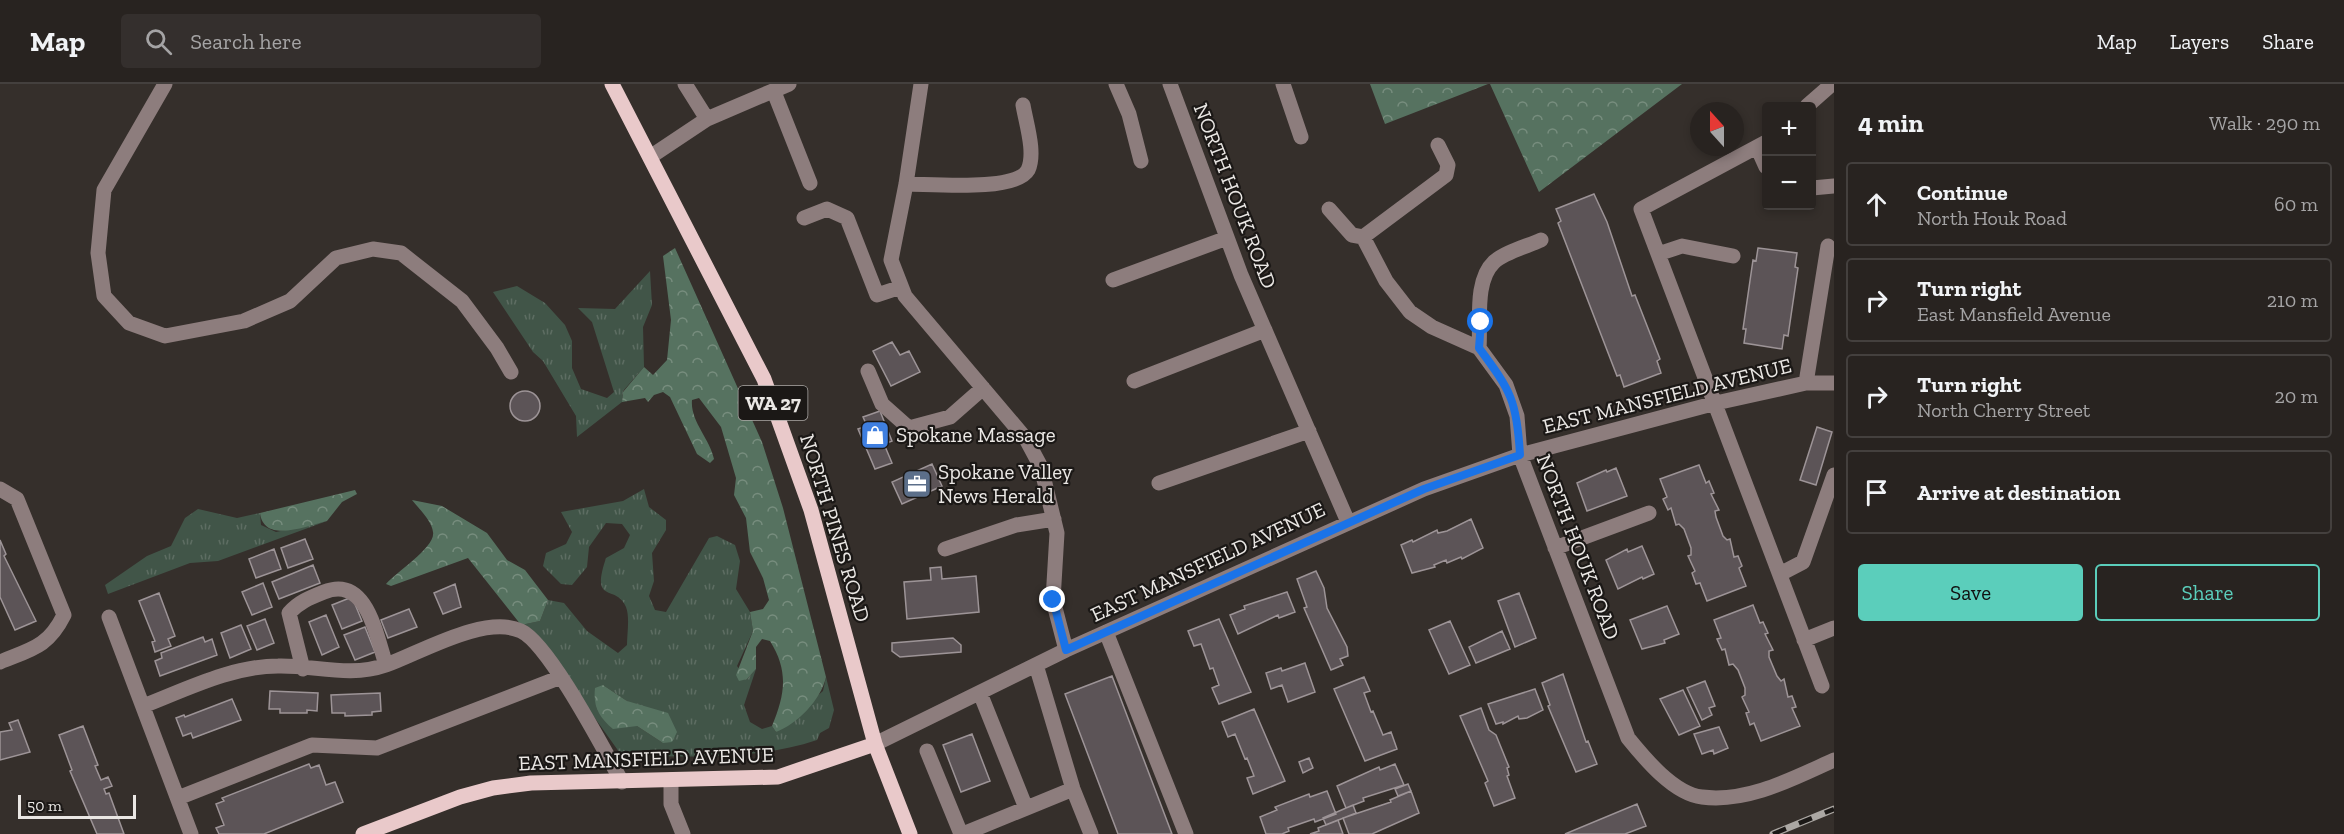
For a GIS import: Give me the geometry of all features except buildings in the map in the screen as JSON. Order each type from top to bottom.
[{"type":"main road","name":"NORTH PINES ROAD","points":[[612,84],[764,379],[811,510],[875,744],[910,834]]},
{"type":"main road","name":"EAST MANSFIELD AVENUE","points":[[363,834],[493,788],[531,783],[778,777],[829,762],[875,744]]},
{"type":"street","points":[[165,84],[104,190],[98,253],[104,296],[129,323],[165,336],[244,321],[290,301],[336,258],[373,249],[401,253],[462,300],[497,348],[511,372]]},
{"type":"street","points":[[685,84],[707,119]]},
{"type":"street","points":[[650,157],[707,119],[789,84]]},
{"type":"street","points":[[921,84],[906,184],[891,260],[905,296],[1026,439],[1041,467],[1057,533],[1053,600],[1066,650]]},
{"type":"street","points":[[1116,84],[1129,114],[1142,161]]},
{"type":"street","name":"NORTH HOUK ROAD","points":[[1170,84],[1227,238],[1348,522]]},
{"type":"street","points":[[1283,84],[1301,137]]},
{"type":"street","points":[[1812,102],[1832,84]]},
{"type":"street","points":[[774,92],[810,183]]},
{"type":"street","points":[[906,184],[998,184],[1018,180],[1028,170],[1030,152],[1023,105]]},
{"type":"street","points":[[1329,209],[1352,235],[1363,237],[1446,175],[1448,165],[1438,145]]},
{"type":"street","points":[[1762,145],[1641,209],[1822,686]]},
{"type":"street","points":[[1816,188],[1834,186]]},
{"type":"street","points":[[804,218],[827,209],[847,218],[877,295],[901,287]]},
{"type":"street","name":"NORTH HOUK ROAD","points":[[1363,237],[1386,281],[1410,312],[1432,327],[1479,348],[1506,385],[1518,416],[1520,455],[1628,738],[1647,762],[1671,782],[1700,797],[1729,797],[1779,784],[1834,759]]},
{"type":"street","points":[[1113,280],[1227,238]]},
{"type":"street","points":[[1479,348],[1482,286],[1489,269],[1495,260],[1541,240]]},
{"type":"street","points":[[1658,254],[1682,246],[1733,256]]},
{"type":"street","points":[[1806,383],[1828,246]]},
{"type":"street","points":[[1134,381],[1265,330]]},
{"type":"street","points":[[868,371],[882,404],[909,428],[950,417],[983,388]]},
{"type":"street","name":"EAST MANSFIELD AVENUE","points":[[875,744],[1066,650],[1424,489],[1520,455],[1716,403],[1806,383],[1834,383]]},
{"type":"street","points":[[1159,483],[1309,431]]},
{"type":"street","points":[[1780,574],[1803,562],[1834,475]]},
{"type":"street","points":[[0,489],[17,498],[64,615],[54,635],[43,645],[0,662]]},
{"type":"street","points":[[1556,548],[1649,513]]},
{"type":"street","points":[[945,549],[1016,525],[1054,519]]},
{"type":"street","points":[[303,669],[289,614],[300,601],[329,590],[348,588],[359,596],[386,665]]},
{"type":"street","points":[[109,617],[191,834]]},
{"type":"street","points":[[143,706],[241,670],[278,666],[342,672],[366,671],[463,634],[503,627],[522,631],[561,677],[622,782]]},
{"type":"street","points":[[1804,640],[1834,628]]},
{"type":"street","points":[[1106,632],[1186,834]]},
{"type":"street","points":[[1036,665],[1073,789],[1091,834]]},
{"type":"street","points":[[178,798],[312,746],[377,748],[561,677]]},
{"type":"street","points":[[980,693],[1026,808]]},
{"type":"street","points":[[927,751],[962,834],[1073,789]]},
{"type":"street","points":[[671,780],[671,804],[683,834]]},
{"type":"green space","points":[[1370,84],[1488,84],[1385,124]]},
{"type":"green space","points":[[1490,84],[1682,84],[1539,192]]},
{"type":"green space","points":[[675,248],[762,442],[783,508],[826,677],[819,694],[807,710],[792,723],[776,732],[772,726],[780,704],[783,683],[780,663],[770,641],[762,639],[756,647],[756,669],[747,679],[739,681],[736,675],[753,631],[750,612],[763,609],[769,600],[763,578],[750,552],[746,518],[734,495],[736,478],[721,427],[699,398],[692,400],[694,415],[714,459],[710,463],[697,454],[670,397],[663,392],[654,395],[648,402],[645,398],[622,402],[623,392],[644,367],[653,375],[667,360],[671,320],[663,256]]},
{"type":"green space","points":[[650,271],[652,305],[643,327],[644,367],[623,391],[622,402],[577,437],[576,416],[543,361],[533,352],[493,292],[517,286],[545,303],[565,325],[572,341],[572,368],[581,389],[607,398],[614,392],[592,322],[578,308],[615,309]]},
{"type":"green space","points":[[644,489],[649,507],[666,520],[666,530],[652,553],[654,581],[649,596],[655,610],[666,612],[709,538],[717,536],[735,545],[740,561],[736,589],[750,612],[753,631],[737,666],[747,679],[756,669],[744,705],[750,722],[762,729],[772,726],[776,732],[823,691],[826,677],[834,710],[829,728],[820,733],[817,740],[769,751],[721,756],[622,756],[547,651],[521,625],[540,621],[548,600],[564,603],[587,631],[618,653],[627,645],[626,607],[622,600],[606,592],[601,583],[606,558],[624,548],[630,535],[622,524],[606,523],[589,547],[587,567],[572,585],[561,584],[543,566],[546,553],[566,544],[572,532],[561,512],[623,501]],"holes":[[[603,685],[627,701],[663,743],[637,726]]]},
{"type":"green space","points":[[355,490],[357,494],[342,502],[327,521],[298,529],[269,528],[263,522],[260,513]]},
{"type":"green space","points":[[412,500],[442,506],[487,533],[507,560],[525,570],[548,600],[540,621],[521,625],[468,558],[391,586],[386,584],[422,552],[432,538],[433,532],[430,524]]},
{"type":"green space","points":[[198,509],[237,518],[260,513],[261,525],[276,532],[327,521],[218,561],[190,563],[108,594],[105,585],[147,556],[171,546],[185,518]]},
{"type":"green space","points":[[603,685],[627,701],[668,713],[677,732],[672,742],[663,743],[637,726],[613,729],[601,716],[596,706],[595,688]]},
{"type":"railway","points":[[1773,834],[1834,809]]},
{"type":"place","name":"Spokane Massage","points":[[875,435]]},
{"type":"place","name":"Spokane Valley News Herald","points":[[917,484]]},
{"type":"route","points":[[1053,600],[1066,650],[1424,489],[1520,455],[1518,416],[1506,385],[1479,348],[1481,322]]}]
